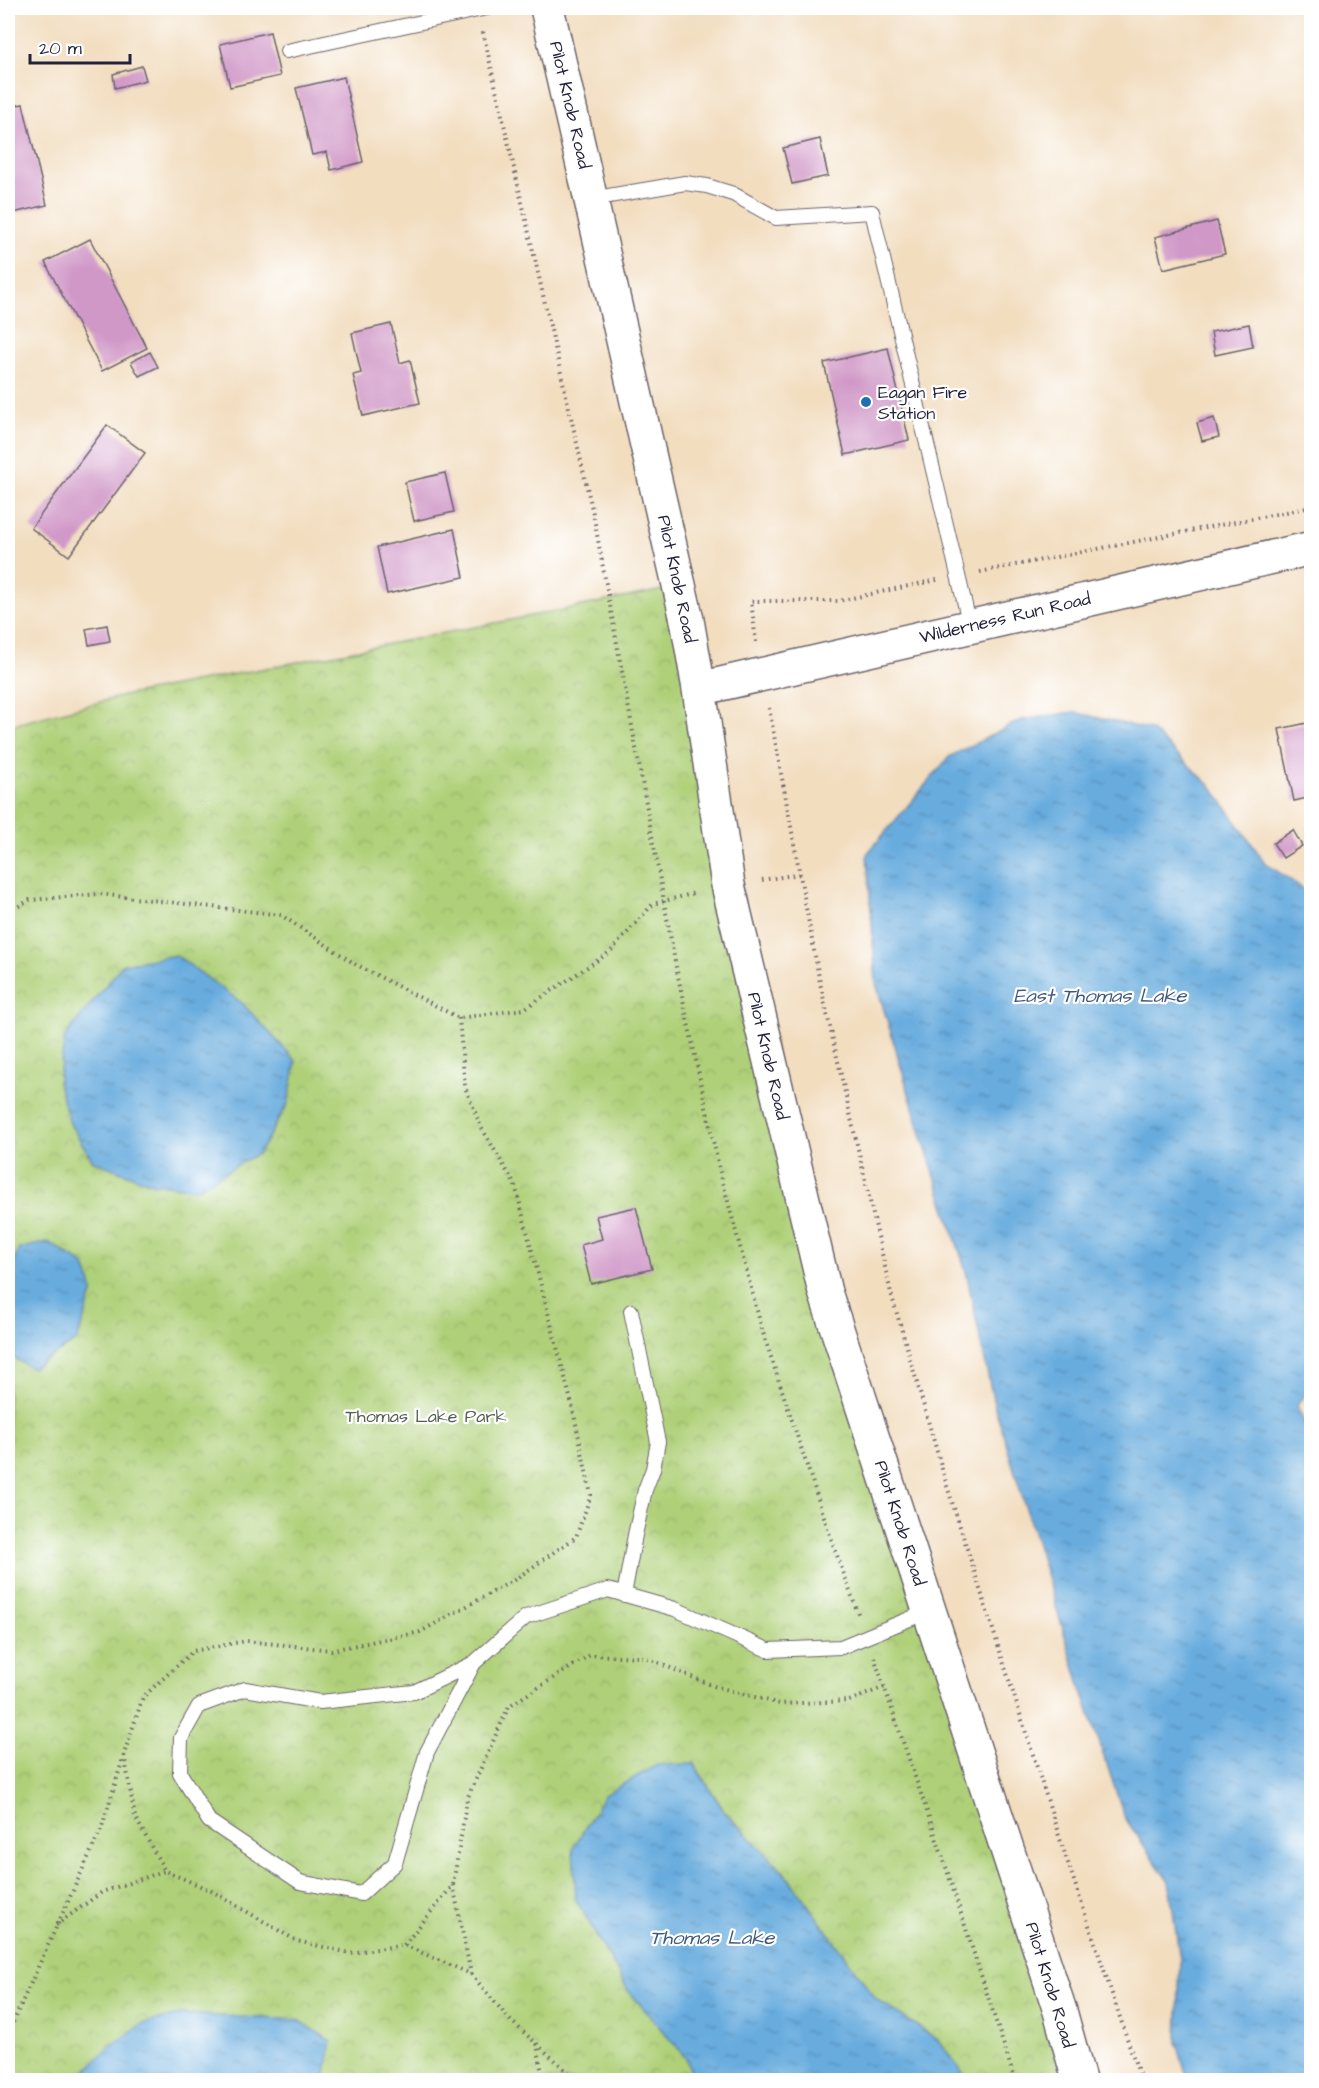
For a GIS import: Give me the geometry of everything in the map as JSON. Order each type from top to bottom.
[{"type":"main road","name":"Pilot Knob Road","points":[[548,8],[684,609],[699,689],[728,885],[822,1280],[1060,2011],[1079,2080]]},
{"type":"main road","name":"Wilderness Run Road","points":[[699,689],[1311,548]]},
{"type":"lane","points":[[287,51],[483,8]]},
{"type":"lane","points":[[591,199],[685,183],[707,186],[733,194],[776,218],[872,212],[970,626]]},
{"type":"lane","points":[[624,1595],[645,1490],[653,1469],[658,1443],[631,1311]]},
{"type":"lane","points":[[474,1663],[427,1752],[395,1863],[361,1894],[300,1882],[209,1821],[180,1773],[181,1738],[199,1706],[245,1689],[320,1701],[414,1692],[474,1663],[526,1617],[608,1590],[675,1609],[768,1650],[841,1647],[929,1611]]},
{"type":"path","points":[[483,8],[594,518],[663,900],[719,1168],[764,1333],[834,1547],[885,1687],[1015,2080]]},
{"type":"path","points":[[1141,2080],[1055,1825],[947,1486],[891,1293],[820,983],[771,715],[761,675],[751,601],[838,601],[1311,507]]},
{"type":"path","points":[[8,912],[30,900],[99,894],[281,915],[355,964],[459,1018],[524,1009],[610,952],[653,904],[663,900]]},
{"type":"path","points":[[8,2033],[102,1827],[143,1697],[194,1651],[246,1641],[332,1650],[420,1632],[514,1580],[576,1537],[591,1495],[572,1405],[515,1185],[481,1127],[465,1087],[459,1018]]},
{"type":"path","points":[[471,1974],[453,1885],[467,1799],[509,1706],[590,1655],[644,1657],[714,1686],[780,1704],[849,1701],[885,1687]]},
{"type":"path","points":[[124,1754],[135,1817],[165,1871],[210,1890],[297,1941],[350,1953],[404,1946],[471,1974],[510,2020],[577,2080]]},
{"type":"path","points":[[56,1926],[102,1892],[165,1871]]},
{"type":"path","points":[[404,1946],[453,1885]]},
{"type":"path","points":[[537,2043],[543,2080]]},
{"type":"green space","name":"Thomas Lake Park","points":[[679,587],[825,1292],[1077,2080],[968,2080],[938,2040],[876,1999],[784,1872],[724,1811],[694,1764],[628,1990],[686,2058],[694,2080],[8,2080],[8,726],[123,696]]},
{"type":"water","name":"East Thomas Lake","points":[[1074,712],[1151,730],[1212,787],[1265,863],[1311,894],[1312,1385],[1297,1406],[1312,1439],[1311,2080],[1188,2080],[1177,2043],[1180,1960],[1169,1882],[1125,1818],[1080,1685],[994,1404],[966,1271],[922,1137],[876,983],[867,854],[949,757],[1021,720]]},
{"type":"water","points":[[176,955],[242,1003],[296,1061],[288,1104],[259,1153],[196,1189],[151,1183],[93,1161],[70,1124],[58,1083],[65,1036],[123,964]]},
{"type":"water","points":[[48,1242],[85,1265],[93,1291],[77,1341],[32,1368],[9,1356],[8,1276],[19,1249]]},
{"type":"water","name":"Thomas Lake","points":[[694,1764],[724,1811],[784,1872],[876,1999],[938,2040],[968,2080],[694,2080],[686,2058],[628,1990],[576,1900],[573,1849],[604,1795],[657,1765]]},
{"type":"water","points":[[183,2014],[299,2020],[331,2041],[325,2080],[77,2080],[110,2047],[142,2024]]},
{"type":"building","points":[[270,32],[280,76],[230,87],[220,44]]},
{"type":"building","points":[[8,34],[13,54],[8,55]]},
{"type":"building","points":[[142,66],[146,80],[115,88],[113,74]]},
{"type":"building","points":[[344,77],[363,162],[331,170],[327,152],[312,155],[296,88]]},
{"type":"building","points":[[23,104],[47,205],[9,214],[8,107]]},
{"type":"building","points":[[820,139],[828,176],[792,184],[783,148]]},
{"type":"building","points":[[1217,221],[1225,254],[1163,269],[1155,237]]},
{"type":"building","points":[[90,239],[147,348],[102,371],[45,262]]},
{"type":"building","points":[[391,324],[400,363],[410,360],[420,403],[363,416],[353,375],[361,373],[352,333]]},
{"type":"building","points":[[1249,324],[1253,347],[1215,355],[1211,332]]},
{"type":"building","name":"Eagan Fire Station","points":[[888,348],[909,440],[845,455],[824,363]]},
{"type":"building","points":[[150,352],[158,367],[139,376],[131,362]]},
{"type":"building","points":[[1214,418],[1219,437],[1202,441],[1197,423]]},
{"type":"building","points":[[107,425],[145,453],[69,556],[31,528]]},
{"type":"building","points":[[445,473],[454,512],[414,521],[405,482]]},
{"type":"building","points":[[454,529],[464,577],[387,594],[377,547]]},
{"type":"building","points":[[107,625],[110,641],[89,645],[86,629]]},
{"type":"building","points":[[1312,722],[1312,797],[1294,801],[1279,729]]},
{"type":"building","points":[[1293,830],[1302,846],[1283,858],[1273,843]]},
{"type":"building","points":[[636,1207],[652,1269],[591,1284],[581,1245],[602,1239],[596,1216]]},
{"type":"place","name":"Eagan Fire Station","points":[[866,402]]}]
